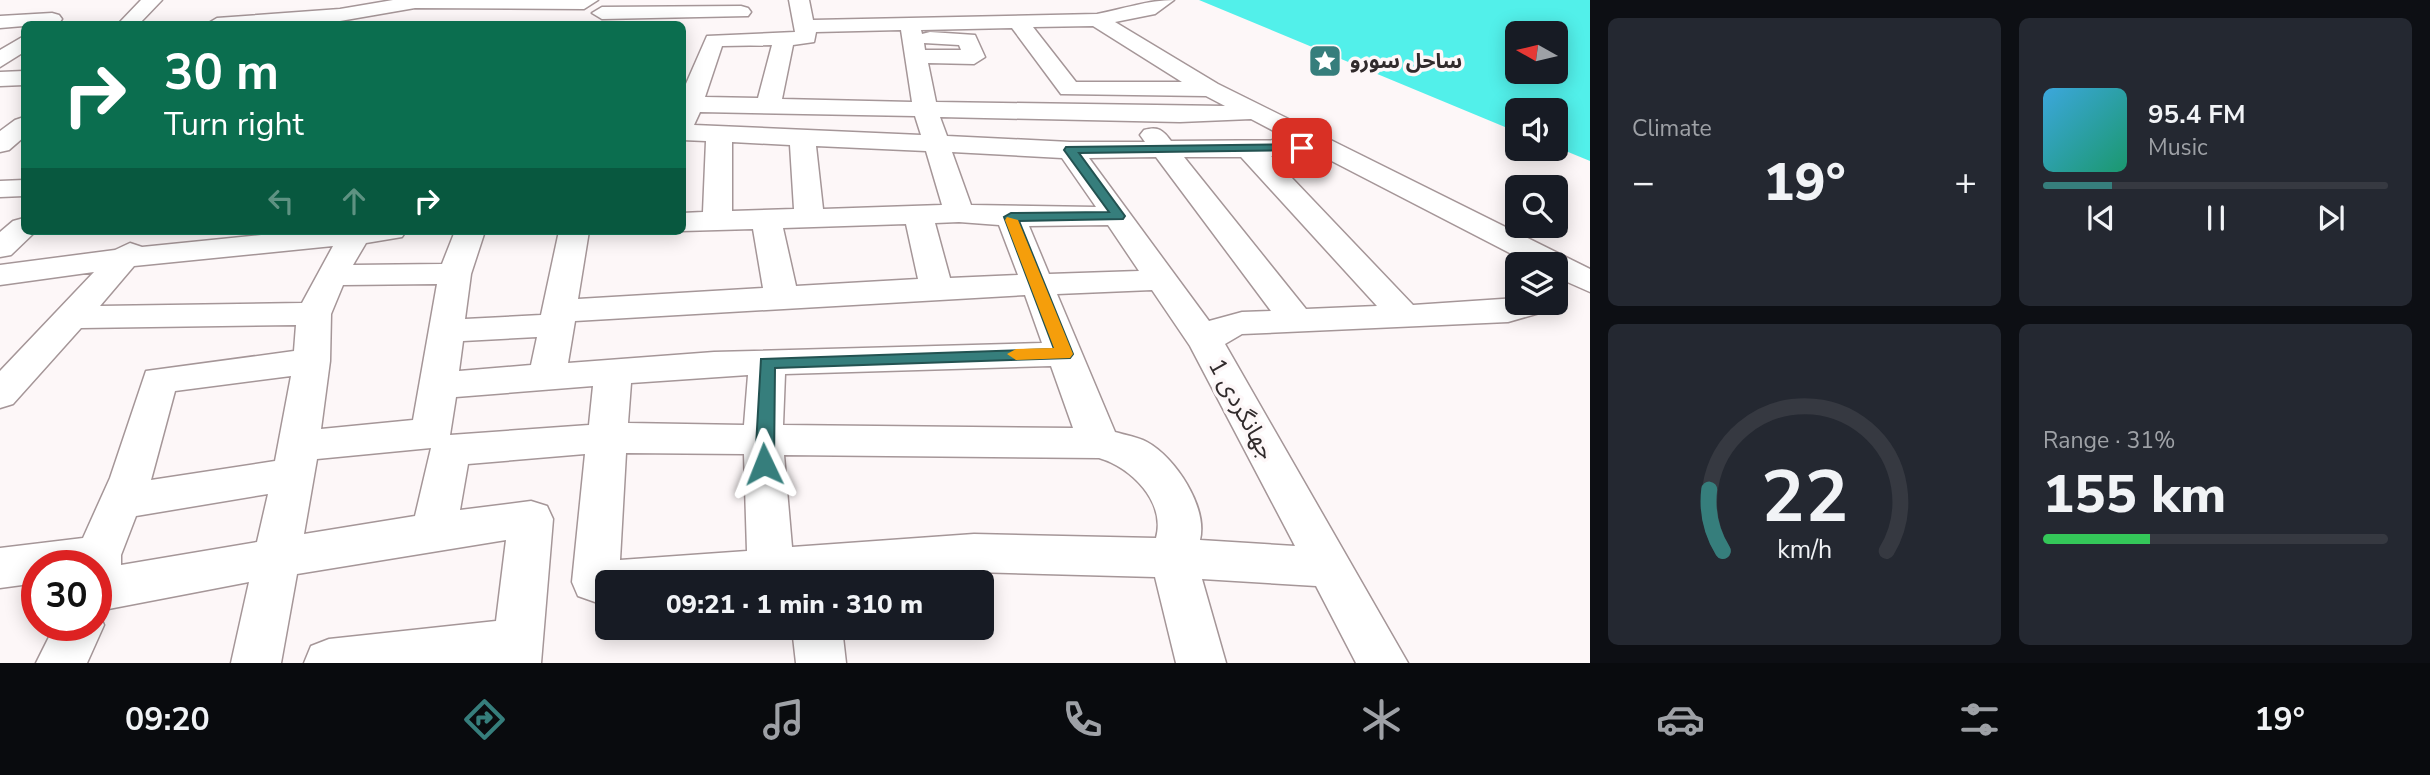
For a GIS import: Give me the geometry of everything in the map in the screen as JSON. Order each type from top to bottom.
[{"type":"street","points":[[131,21],[152,0]]},
{"type":"street","points":[[686,106],[692,75],[704,39],[807,38],[799,0]]},
{"type":"street","points":[[1050,0],[1072,21]]},
{"type":"street","points":[[804,26],[913,40],[1018,22],[1097,20],[1148,10],[1164,0]]},
{"type":"street","points":[[262,21],[415,2],[555,3],[668,12],[741,12]]},
{"type":"street","points":[[474,21],[487,2]]},
{"type":"street","points":[[541,21],[555,3]]},
{"type":"street","points":[[213,16],[234,21]]},
{"type":"street","points":[[0,22],[55,17]]},
{"type":"street","points":[[1097,20],[1210,89],[1329,148],[1504,226],[1540,252]]},
{"type":"street","points":[[1018,22],[1069,89],[1210,89]]},
{"type":"street","points":[[768,106],[783,39]]},
{"type":"street","points":[[913,40],[923,97],[959,213]]},
{"type":"street","points":[[0,60],[19,42]]},
{"type":"street","points":[[0,79],[21,78]]},
{"type":"street","points":[[895,84],[923,97]]},
{"type":"street","points":[[686,111],[768,106],[845,95],[923,97],[1139,114],[1261,112]]},
{"type":"street","points":[[1139,114],[1162,149],[1297,321]]},
{"type":"street","points":[[0,144],[21,127]]},
{"type":"street","points":[[686,132],[1070,150],[1329,148]]},
{"type":"street","points":[[718,221],[719,135]]},
{"type":"street","points":[[802,138],[809,217]]},
{"type":"street","points":[[1248,148],[1404,315]]},
{"type":"street","points":[[1070,150],[1207,344]]},
{"type":"street","points":[[0,189],[21,188]]},
{"type":"street","points":[[686,222],[918,212],[1011,217],[1118,216]]},
{"type":"street","points":[[918,212],[936,288]]},
{"type":"street","points":[[1011,217],[1034,283],[1099,443]]},
{"type":"street","points":[[766,219],[782,299]]},
{"type":"street","points":[[0,395],[15,361],[70,317],[146,235]]},
{"type":"street","points":[[0,275],[124,258],[340,235]]},
{"type":"street","points":[[256,663],[296,460],[312,361],[314,314],[331,275],[365,235]]},
{"type":"street","points":[[120,502],[296,460],[430,433],[440,385],[455,274],[469,235]]},
{"type":"street","points":[[547,376],[574,235]]},
{"type":"street","points":[[1568,270],[1590,282]]},
{"type":"street","points":[[331,275],[455,274]]},
{"type":"street","points":[[448,331],[558,318],[936,288],[1164,280]]},
{"type":"street","points":[[1568,295],[1590,289]]},
{"type":"street","name":"جهانگردی 1","points":[[1383,663],[1207,344],[1216,329],[1242,323],[1505,310]]},
{"type":"street","points":[[70,317],[314,314]]},
{"type":"street","points":[[440,385],[613,370],[1065,354]]},
{"type":"street","points":[[105,550],[120,502],[131,478],[159,380],[312,361]]},
{"type":"street","points":[[767,363],[763,437],[797,570]]},
{"type":"street","points":[[595,570],[613,370]]},
{"type":"street","points":[[434,531],[450,450],[607,438],[763,437],[1099,443],[1132,452],[1154,470],[1172,499],[1180,531],[1172,558],[1201,663]]},
{"type":"street","points":[[112,576],[278,556],[434,531],[531,519],[517,652],[336,663]]},
{"type":"street","points":[[824,570],[974,553],[1172,558],[1329,566]]},
{"type":"street","points":[[0,568],[21,570]]},
{"type":"street","points":[[818,640],[821,663]]},
{"type":"street","points":[[61,663],[72,641]]},
{"type":"water","points":[[1199,0],[1590,0],[1590,161],[1568,152],[1568,98],[1505,98],[1505,127]]},
{"type":"slow traffic","points":[[1012,220],[1034,283],[1065,354],[1016,354]]},
{"type":"place","name":"ساحل سورو","points":[[1325,61]]},
{"type":"route","points":[[764,464],[767,363],[1065,354],[1034,283],[1011,217],[1118,216],[1070,150],[1302,148]]}]
